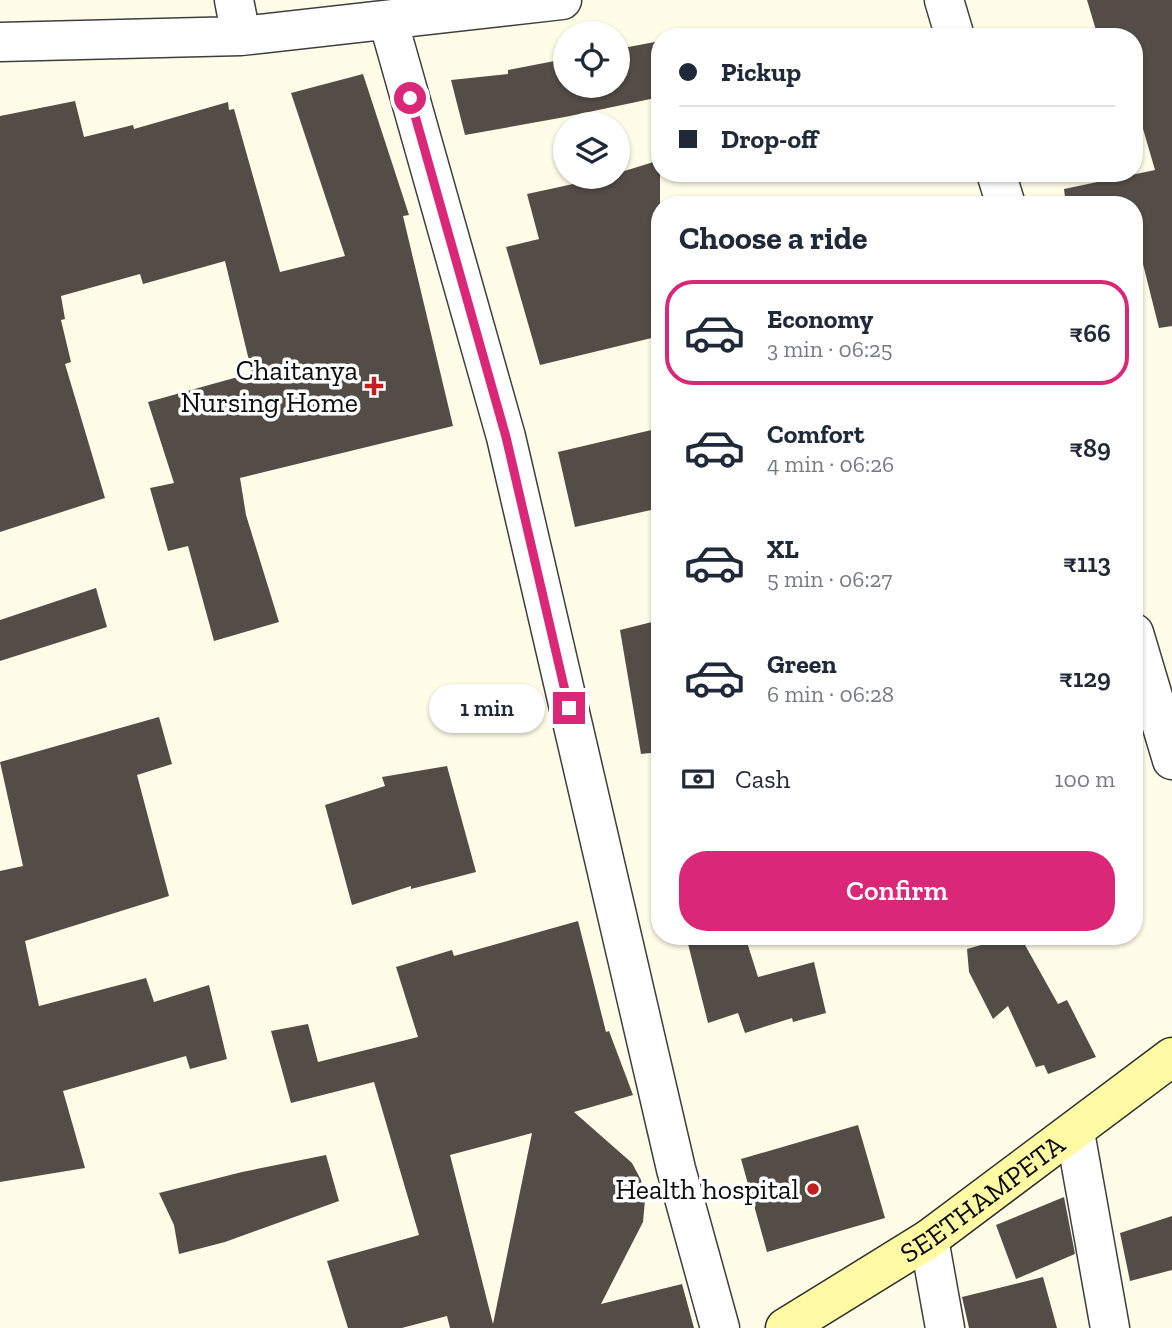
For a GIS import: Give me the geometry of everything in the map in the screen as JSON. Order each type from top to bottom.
[{"type":"street","points":[[0,42],[238,18],[388,20],[562,0]]},
{"type":"street","points":[[944,0],[952,28]]},
{"type":"street","points":[[388,20],[506,437],[676,1169],[720,1328]]},
{"type":"street","points":[[1143,663],[1172,760]]},
{"type":"street","name":"SEETHAMPETA","points":[[785,1328],[929,1239],[1172,1057]]},
{"type":"street","points":[[1075,1132],[1110,1328]]},
{"type":"street","points":[[929,1239],[945,1328]]},
{"type":"building","points":[[1087,0],[1172,0],[1172,326],[1159,328],[1143,264],[1143,196],[1065,196],[1064,189],[1098,182],[1143,182],[1143,173],[1155,170],[1143,129],[1143,28],[1095,28]]},
{"type":"building","points":[[651,43],[651,99],[589,112],[553,112],[553,119],[465,135],[451,80],[508,74],[508,70],[553,61],[553,98],[630,98],[630,47]]},
{"type":"building","points":[[363,74],[409,215],[403,216],[453,426],[240,478],[246,515],[279,622],[214,641],[188,546],[168,551],[150,488],[174,483],[148,402],[252,373],[225,261],[143,284],[140,274],[61,296],[65,319],[61,320],[71,362],[65,364],[105,498],[0,532],[0,116],[75,101],[84,137],[133,125],[134,129],[228,102],[229,110],[234,109],[280,272],[345,256],[291,93]]},
{"type":"building","points":[[651,163],[651,182],[660,182],[660,196],[651,196],[651,338],[540,365],[506,247],[539,239],[527,194],[553,188],[630,189],[630,169]]},
{"type":"building","points":[[651,430],[651,510],[575,527],[558,452]]},
{"type":"building","points":[[96,588],[107,627],[0,661],[0,620]]},
{"type":"building","points":[[651,622],[651,753],[641,754],[620,630]]},
{"type":"building","points":[[159,717],[172,764],[137,775],[169,896],[25,941],[39,1006],[146,978],[154,1002],[209,985],[227,1059],[190,1069],[186,1056],[63,1091],[85,1168],[0,1182],[0,871],[23,866],[0,762]]},
{"type":"building","points":[[447,766],[476,872],[411,889],[411,886],[352,905],[325,805],[385,786],[382,777]]},
{"type":"building","points":[[578,921],[606,1032],[609,1031],[633,1095],[574,1112],[632,1163],[641,1180],[645,1200],[643,1222],[601,1304],[682,1284],[694,1328],[450,1328],[447,1316],[402,1328],[348,1328],[327,1261],[419,1235],[374,1082],[291,1103],[271,1031],[308,1024],[318,1062],[418,1037],[396,967],[452,950],[454,956]],"holes":[[[532,1133],[493,1324],[450,1155]]]},
{"type":"building","points":[[688,945],[748,945],[758,977],[814,962],[826,1013],[793,1022],[792,1018],[745,1033],[738,1013],[708,1023]]},
{"type":"building","points":[[981,945],[1025,945],[1058,1004],[1067,1000],[1096,1057],[1048,1074],[1044,1065],[1036,1067],[1008,1006],[993,1019],[969,972],[967,949]]},
{"type":"building","name":"Health hospital","points":[[858,1125],[885,1218],[767,1252],[741,1159]]},
{"type":"building","points":[[326,1155],[339,1201],[225,1242],[179,1254],[174,1225],[159,1193]]},
{"type":"building","points":[[1064,1197],[1075,1254],[1016,1279],[996,1225]]},
{"type":"building","points":[[1172,1216],[1172,1270],[1130,1281],[1120,1233]]},
{"type":"building","points":[[1043,1277],[1057,1328],[969,1328],[962,1297]]},
{"type":"place","name":"Chaitanya Nursing Home","points":[[374,386]]},
{"type":"place","name":"Health hospital","points":[[813,1189]]},
{"type":"route","points":[[410,98],[506,437],[569,708]]}]
